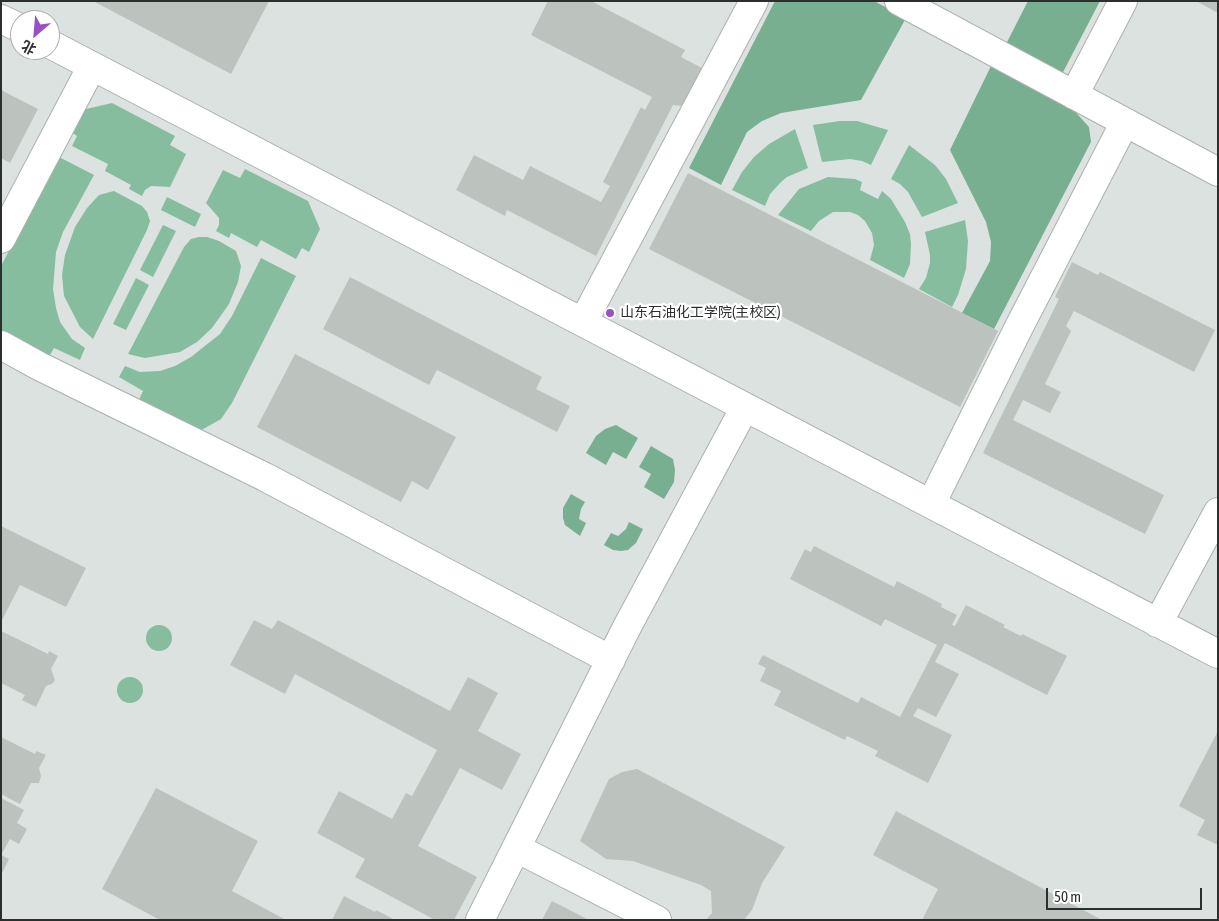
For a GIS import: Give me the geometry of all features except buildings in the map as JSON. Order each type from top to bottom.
[{"type":"lane","points":[[583,322],[754,1]]},
{"type":"lane","points":[[899,1],[1218,172]]},
{"type":"lane","points":[[1074,96],[1123,1]]},
{"type":"lane","points":[[60,49],[1218,654]]},
{"type":"lane","points":[[1,239],[92,66]]},
{"type":"lane","points":[[931,504],[1019,327],[1125,122]]},
{"type":"lane","points":[[1,345],[39,366],[265,477],[611,660]]},
{"type":"lane","points":[[480,920],[611,660],[745,407]]},
{"type":"lane","points":[[1158,623],[1218,512]]},
{"type":"lane","points":[[516,848],[657,920]]},
{"type":"green space","points":[[775,1],[874,1],[906,18],[861,100],[781,113],[762,121],[747,132],[721,185],[689,168]]},
{"type":"green space","points":[[1028,1],[1100,1],[1061,76],[1005,46]]},
{"type":"green space","points":[[991,66],[1070,106],[1089,127],[1091,142],[994,329],[962,313],[990,261],[991,242],[986,222],[950,150]]},
{"type":"green space","points":[[112,103],[175,136],[170,145],[186,154],[170,187],[151,186],[145,190],[142,196],[129,189],[131,185],[105,171],[108,164],[72,146],[77,136],[71,132],[82,110]]},
{"type":"green space","points":[[840,121],[857,121],[888,130],[871,165],[850,159],[822,162],[813,125]]},
{"type":"green space","points":[[795,129],[808,168],[787,177],[781,182],[770,194],[765,206],[732,190],[742,172],[754,157],[769,144]]},
{"type":"green space","points":[[909,145],[935,165],[946,179],[958,203],[922,217],[908,192],[891,179]]},
{"type":"green space","points":[[59,157],[94,175],[63,232],[56,252],[53,289],[60,322],[72,339],[85,348],[80,360],[54,348],[47,360],[1,336],[1,266]]},
{"type":"green space","points":[[245,169],[308,201],[320,229],[309,252],[302,248],[296,259],[261,240],[257,247],[231,233],[229,238],[216,231],[219,225],[219,218],[206,203],[223,170],[240,178]]},
{"type":"green space","points":[[828,177],[855,179],[862,182],[860,190],[878,199],[882,191],[891,199],[910,234],[910,264],[904,278],[870,260],[874,245],[872,233],[865,221],[858,215],[850,212],[833,212],[819,221],[811,231],[778,215],[799,189]]},
{"type":"green space","points":[[114,191],[142,206],[147,212],[150,221],[93,339],[80,327],[64,296],[62,275],[65,255],[75,227],[87,208],[99,195]]},
{"type":"green space","points":[[167,197],[201,214],[195,227],[161,210]]},
{"type":"green space","points":[[965,220],[968,241],[966,269],[952,307],[919,289],[926,278],[930,263],[925,232]]},
{"type":"green space","points":[[163,225],[176,231],[153,277],[140,270]]},
{"type":"green space","points":[[207,237],[219,241],[236,251],[241,266],[238,282],[229,304],[212,328],[197,342],[180,352],[145,358],[128,354],[184,247],[191,239]]},
{"type":"green space","points":[[261,258],[296,276],[232,403],[221,419],[198,432],[137,404],[143,391],[119,377],[125,366],[140,372],[160,371],[175,366],[191,357],[220,334],[232,316]]},
{"type":"green space","points":[[136,278],[149,285],[126,330],[113,324]]},
{"type":"green space","points":[[616,425],[638,438],[626,459],[613,452],[606,465],[586,453],[596,436],[605,429]]},
{"type":"green space","points":[[651,446],[673,459],[675,470],[674,482],[664,499],[644,487],[651,474],[639,467]]},
{"type":"green space","points":[[571,494],[585,502],[579,519],[586,523],[580,536],[565,525],[563,518],[563,508]]},
{"type":"green space","points":[[629,522],[643,529],[636,543],[628,550],[621,551],[613,550],[604,545],[611,533],[618,536],[626,529]]},
{"type":"green space","points":[[159,625],[168,629],[172,638],[168,647],[159,651],[150,647],[146,638],[150,629]]},
{"type":"green space","points":[[130,677],[139,681],[143,690],[139,699],[130,703],[121,699],[117,690],[121,681]]},
{"type":"place","name":"山东石油化工学院(主校区)","points":[[610,313]]}]
